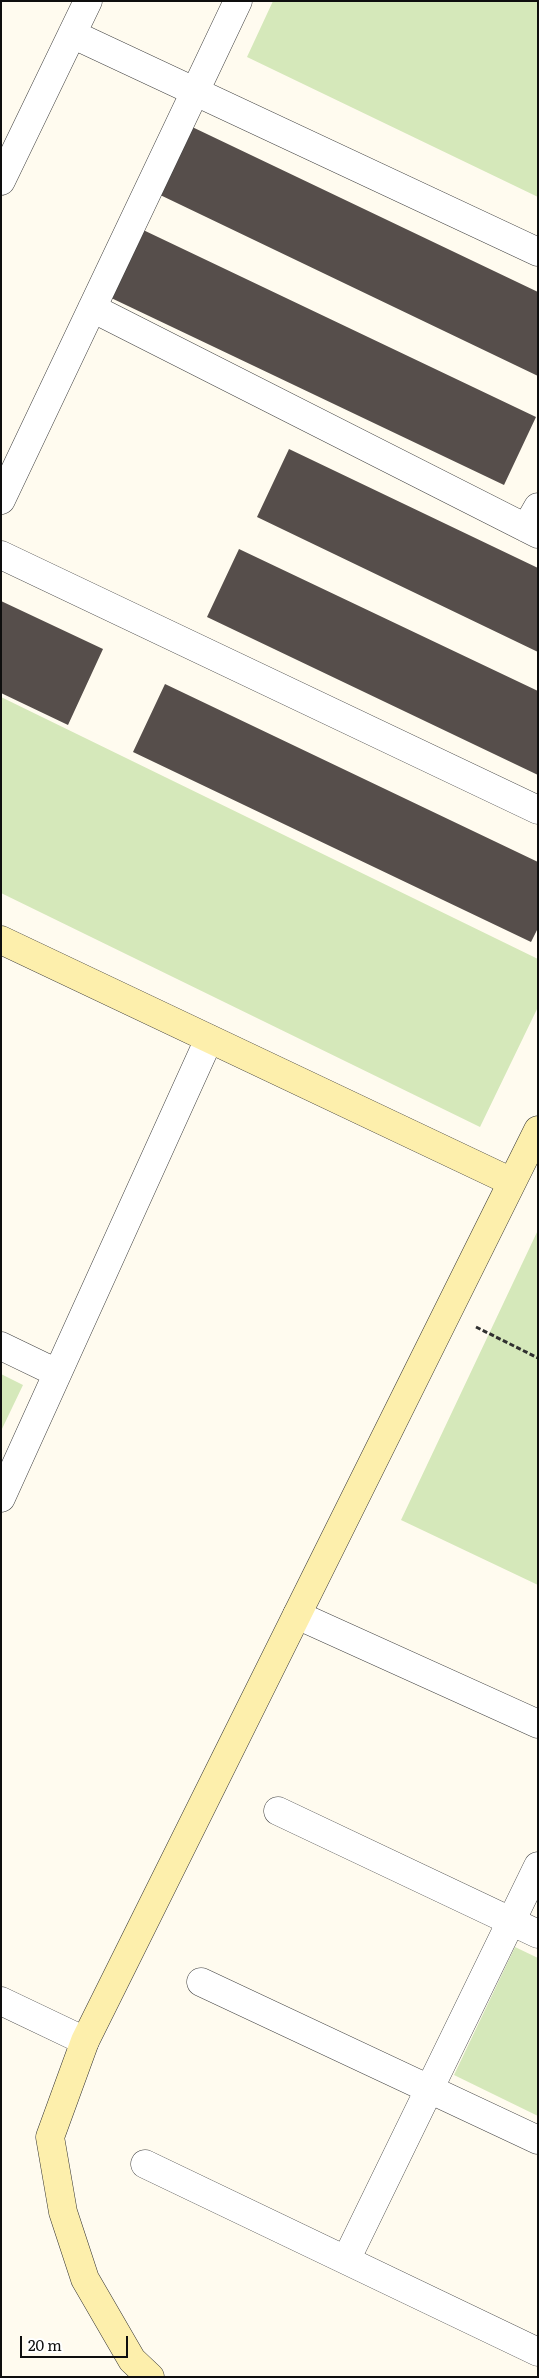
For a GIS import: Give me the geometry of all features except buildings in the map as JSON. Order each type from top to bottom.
[{"type":"street","points":[[1,181],[88,1]]},
{"type":"street","points":[[1,500],[238,1]]},
{"type":"street","points":[[72,34],[538,252]]},
{"type":"street","points":[[92,308],[534,523]]},
{"type":"street","points":[[1,555],[538,810]]},
{"type":"street","points":[[1,940],[512,1182]]},
{"type":"street","points":[[1,1498],[209,1038]]},
{"type":"street","points":[[150,2377],[132,2360],[85,2279],[63,2212],[50,2137],[85,2041],[538,1130]]},
{"type":"street","points":[[1,1346],[58,1373]]},
{"type":"street","points":[[297,1615],[538,1724]]},
{"type":"street","points":[[278,1811],[538,1934]]},
{"type":"street","points":[[346,2260],[538,1866]]},
{"type":"street","points":[[200,1982],[538,2140]]},
{"type":"street","points":[[1,2001],[85,2041]]},
{"type":"street","points":[[145,2164],[538,2352]]},
{"type":"path","points":[[447,1312],[538,1358]]},
{"type":"green space","points":[[273,1],[538,1],[538,197],[247,57]]},
{"type":"green space","points":[[1,697],[538,959],[538,1007],[480,1127],[1,893]]},
{"type":"green space","points":[[538,1230],[538,1585],[401,1520]]},
{"type":"green space","points":[[1,1374],[23,1385],[1,1431]]},
{"type":"green space","points":[[515,1947],[538,1958],[538,2116],[454,2075]]}]
